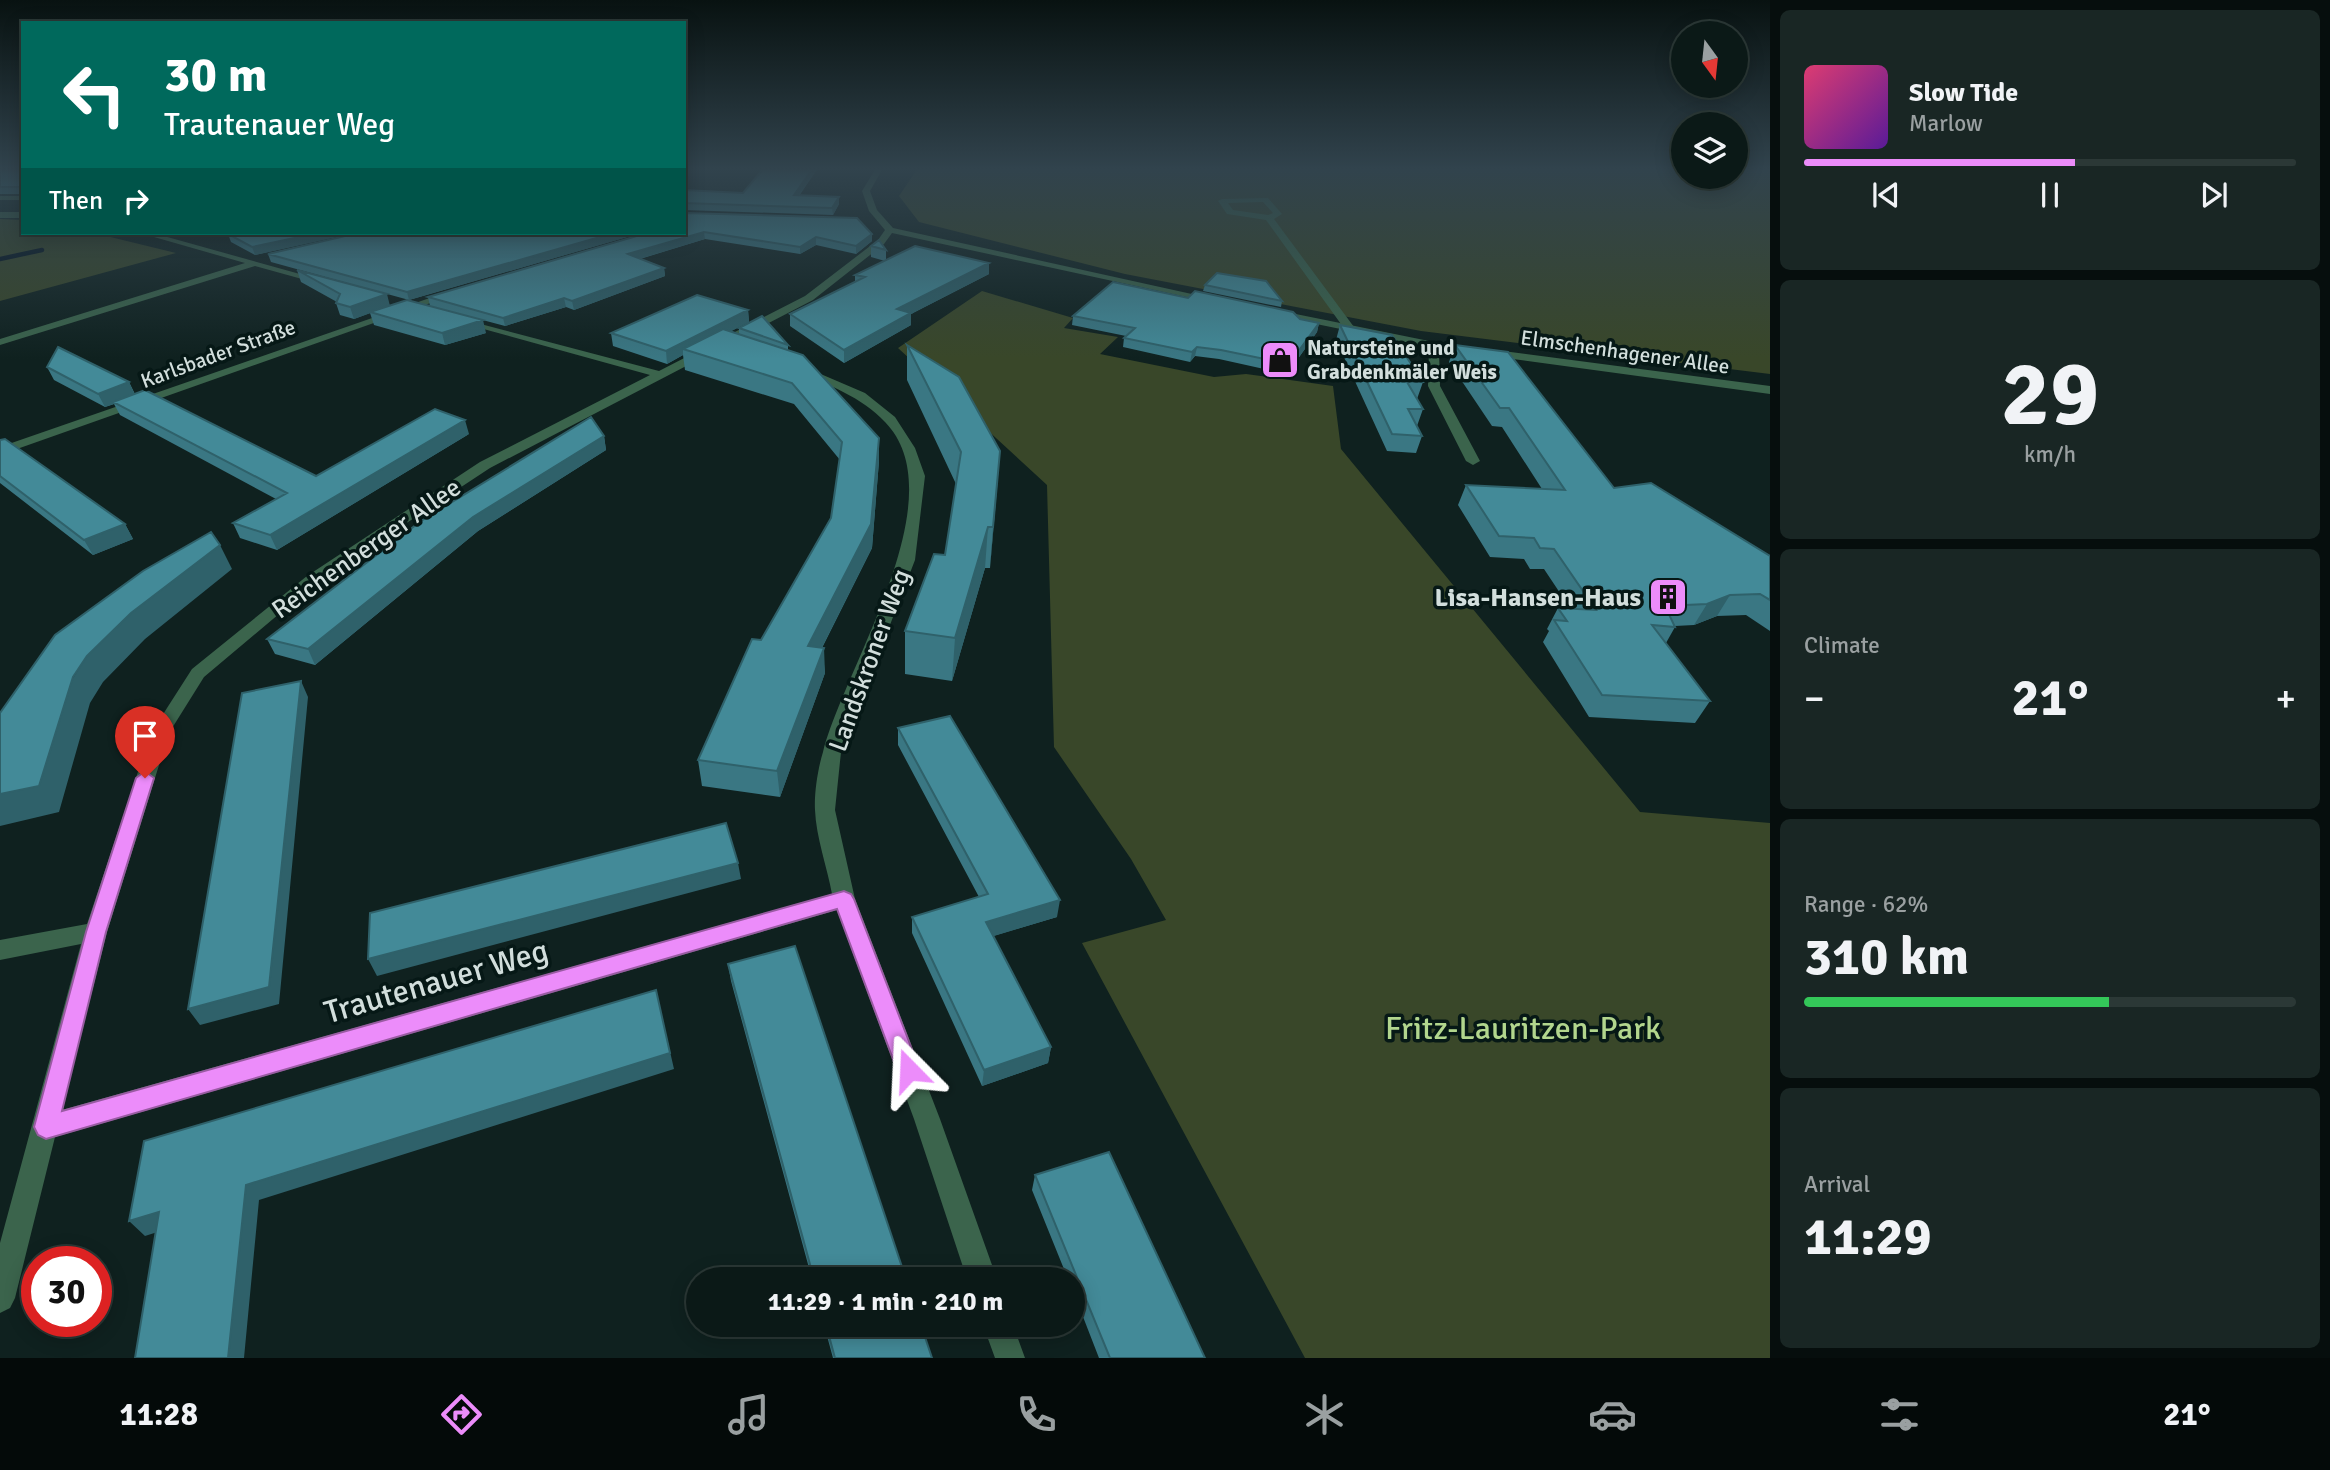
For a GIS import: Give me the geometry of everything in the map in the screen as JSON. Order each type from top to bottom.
[{"type":"street","name":"Reichenberger Allee","points":[[0,1298],[96,932],[160,733],[198,673],[312,579],[485,465],[809,298],[881,242],[885,231]]},
{"type":"street","points":[[911,231],[1220,302]]},
{"type":"street","points":[[1279,231],[1350,328]]},
{"type":"street","points":[[151,235],[332,285]]},
{"type":"street","points":[[0,342],[270,256]]},
{"type":"street","name":"Karlsbader Straße","points":[[0,451],[409,306],[461,291]]},
{"type":"street","points":[[396,303],[434,313]]},
{"type":"street","name":"Elmschenhagener Allee","points":[[1259,310],[1434,345],[1770,390]]},
{"type":"street","points":[[447,316],[657,374]]},
{"type":"street","points":[[721,341],[746,350]]},
{"type":"street","points":[[1434,345],[1434,386],[1473,461]]},
{"type":"street","name":"Landskroner Weg","points":[[784,363],[821,375],[861,396],[891,420],[909,448],[918,476],[907,560],[832,752],[825,810],[844,899],[927,1119],[978,1267]]},
{"type":"street","name":"Trautenauer Weg","points":[[46,1127],[844,899]]},
{"type":"street","points":[[0,950],[96,932]]},
{"type":"street","points":[[1002,1337],[1010,1358]]},
{"type":"green space","points":[[0,231],[21,231],[21,235],[102,235],[176,253],[0,301]]},
{"type":"green space","points":[[956,231],[1770,231],[1770,374],[1421,331],[1125,274]]},
{"type":"green space","name":"Fritz-Lauritzen-Park","points":[[982,291],[1073,318],[1064,328],[1118,337],[1100,354],[1214,377],[1246,374],[1333,386],[1341,449],[1640,812],[1770,823],[1770,1358],[1305,1358],[1082,943],[1166,920],[1131,859],[1054,747],[1047,485],[898,348]]},
{"type":"building","points":[[686,231],[870,231],[872,234],[856,246],[816,237],[800,247],[704,232],[628,254],[664,268],[572,301],[564,298],[503,318],[428,297],[640,235],[686,235]]},
{"type":"building","points":[[230,235],[309,235],[252,247]]},
{"type":"building","points":[[349,235],[607,235],[407,292],[268,254]]},
{"type":"building","points":[[879,240],[886,250],[871,246]]},
{"type":"building","points":[[915,246],[989,263],[897,309],[911,313],[844,350],[790,314],[865,277],[855,275]]},
{"type":"building","points":[[297,270],[387,294],[350,307],[336,303],[340,294]]},
{"type":"building","points":[[1217,273],[1266,281],[1282,301],[1205,285]]},
{"type":"building","points":[[1113,282],[1188,298],[1195,291],[1293,312],[1300,319],[1319,323],[1289,364],[1197,347],[1192,352],[1124,338],[1135,328],[1073,316]]},
{"type":"building","points":[[697,295],[748,310],[666,351],[611,333]]},
{"type":"building","points":[[407,300],[483,320],[442,333],[370,312]]},
{"type":"building","points":[[762,316],[788,345],[739,328]]},
{"type":"building","points":[[1340,325],[1392,335],[1423,382],[1407,382],[1423,409],[1408,409],[1422,436],[1392,434]]},
{"type":"building","points":[[723,329],[803,355],[879,438],[871,524],[808,646],[824,648],[777,771],[698,760],[752,639],[761,640],[831,518],[842,442],[792,383],[683,349]]},
{"type":"building","points":[[907,345],[959,377],[1000,451],[993,527],[988,527],[955,638],[905,631],[934,554],[945,555],[961,452]]},
{"type":"building","points":[[1455,345],[1508,352],[1614,488],[1651,483],[1770,556],[1770,600],[1760,594],[1730,595],[1707,604],[1665,606],[1675,627],[1652,625],[1710,701],[1602,695],[1554,620],[1567,621],[1558,608],[1596,610],[1554,549],[1540,548],[1534,538],[1499,536],[1466,485],[1565,490],[1509,408],[1500,408]]},
{"type":"building","points":[[58,347],[129,382],[98,394],[47,367]]},
{"type":"building","points":[[145,390],[316,476],[435,409],[465,420],[270,535],[233,523],[287,493],[113,402]]},
{"type":"building","points":[[591,417],[604,436],[473,517],[308,649],[267,639],[421,521]]},
{"type":"building","points":[[5,439],[125,524],[84,540],[0,476],[0,440]]},
{"type":"building","points":[[211,532],[220,545],[131,613],[87,656],[73,677],[39,786],[0,794],[0,713],[55,635],[143,571]]},
{"type":"building","points":[[301,681],[269,987],[188,1009],[242,693]]},
{"type":"building","points":[[950,716],[1060,900],[986,922],[1051,1047],[984,1070],[912,917],[988,894],[898,728]]},
{"type":"building","points":[[726,823],[738,863],[368,959],[370,913]]},
{"type":"building","points":[[795,946],[902,1267],[811,1267],[728,964]]},
{"type":"building","points":[[656,990],[670,1053],[246,1185],[228,1358],[135,1358],[159,1212],[129,1221],[144,1141]]},
{"type":"building","points":[[1109,1152],[1205,1358],[1110,1358],[1085,1297],[1085,1267],[1073,1267],[1035,1175]]},
{"type":"building","points":[[829,1337],[925,1337],[932,1358],[835,1358]]},
{"type":"waterway","points":[[0,259],[42,250]]},
{"type":"place","name":"Natursteine und Grabdenkmäler Weis","points":[[1280,360]]},
{"type":"place","name":"Lisa-Hansen-Haus","points":[[1668,597]]},
{"type":"route","points":[[145,778],[96,932],[46,1127],[844,899],[909,1070]]}]
